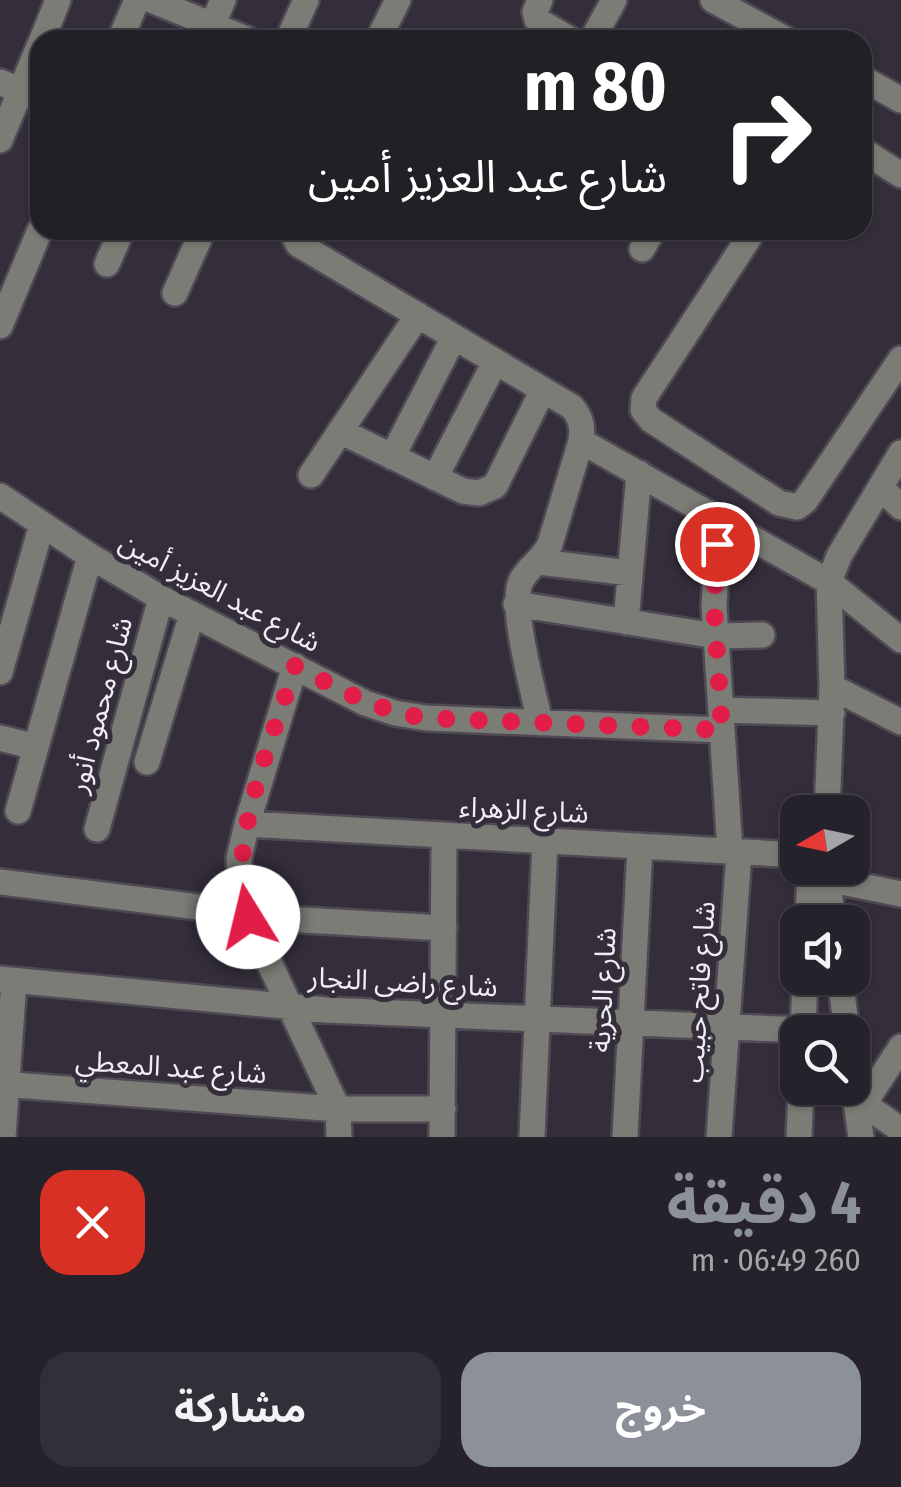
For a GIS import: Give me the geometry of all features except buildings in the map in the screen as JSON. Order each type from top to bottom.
[{"type":"street","points":[[46,30],[58,0]]},
{"type":"street","points":[[210,30],[223,0]]},
{"type":"street","points":[[292,30],[306,0]]},
{"type":"street","points":[[383,30],[398,0]]},
{"type":"street","points":[[540,0],[535,12],[537,20],[554,30]]},
{"type":"street","points":[[598,30],[614,0]]},
{"type":"street","points":[[713,0],[760,30]]},
{"type":"street","points":[[128,30],[153,1],[205,30]]},
{"type":"street","points":[[0,140],[30,68]]},
{"type":"street","points":[[872,84],[901,100]]},
{"type":"street","points":[[872,156],[901,175]]},
{"type":"street","points":[[0,326],[36,240]]},
{"type":"street","points":[[107,264],[118,240]]},
{"type":"street","points":[[175,293],[199,240]]},
{"type":"street","points":[[296,240],[572,407],[580,416],[581,440],[550,544],[522,580],[516,604],[540,723]]},
{"type":"street","points":[[747,240],[644,398],[643,410],[651,420],[780,503],[797,507],[805,501],[901,359]]},
{"type":"street","points":[[310,475],[418,315]]},
{"type":"street","points":[[392,457],[454,337]]},
{"type":"street","points":[[435,478],[495,362]]},
{"type":"street","points":[[340,431],[462,491],[480,493],[495,486],[543,390]]},
{"type":"street","points":[[581,440],[829,582],[901,640]]},
{"type":"street","points":[[828,795],[832,700],[829,582],[839,556],[901,453]]},
{"type":"street","points":[[626,622],[638,473]]},
{"type":"street","points":[[880,488],[901,506]]},
{"type":"street","name":"شارع عبد العزيز أمين","points":[[0,496],[161,598],[365,703],[395,714],[540,723],[722,720],[832,700]]},
{"type":"street","name":"شارع فاتح حبيب","points":[[719,518],[714,570],[716,636],[734,852],[719,1137]]},
{"type":"street","points":[[0,672],[42,524]]},
{"type":"street","points":[[18,811],[90,556]]},
{"type":"street","points":[[539,562],[630,573]]},
{"type":"street","name":"شارع محمود أنور","points":[[97,829],[161,598]]},
{"type":"street","points":[[516,604],[716,636],[762,635]]},
{"type":"street","points":[[147,762],[192,614]]},
{"type":"street","points":[[295,666],[247,824],[240,858],[240,886],[247,915],[338,1109],[339,1137]]},
{"type":"street","points":[[832,700],[901,722]]},
{"type":"street","points":[[0,738],[36,747]]},
{"type":"street","name":"شارع الزهراء","points":[[247,824],[780,854]]},
{"type":"street","points":[[442,1137],[444,835]]},
{"type":"street","points":[[532,1137],[545,841]]},
{"type":"street","name":"شارع الحرية","points":[[625,1137],[640,846]]},
{"type":"street","points":[[0,882],[247,915],[444,928]]},
{"type":"street","points":[[870,885],[901,894]]},
{"type":"street","points":[[3,1137],[7,980]]},
{"type":"street","name":"شارع راضى النجار","points":[[7,980],[326,1010],[780,1030]]},
{"type":"street","points":[[901,1047],[861,1118],[901,1130]]},
{"type":"street","name":"شارع عبد المعطي","points":[[4,1084],[338,1109],[443,1109]]},
{"type":"street","points":[[799,1137],[800,1105]]},
{"type":"route","points":[[248,917],[240,886],[240,858],[295,666],[365,703],[395,714],[722,730],[714,606],[717,544]]}]
